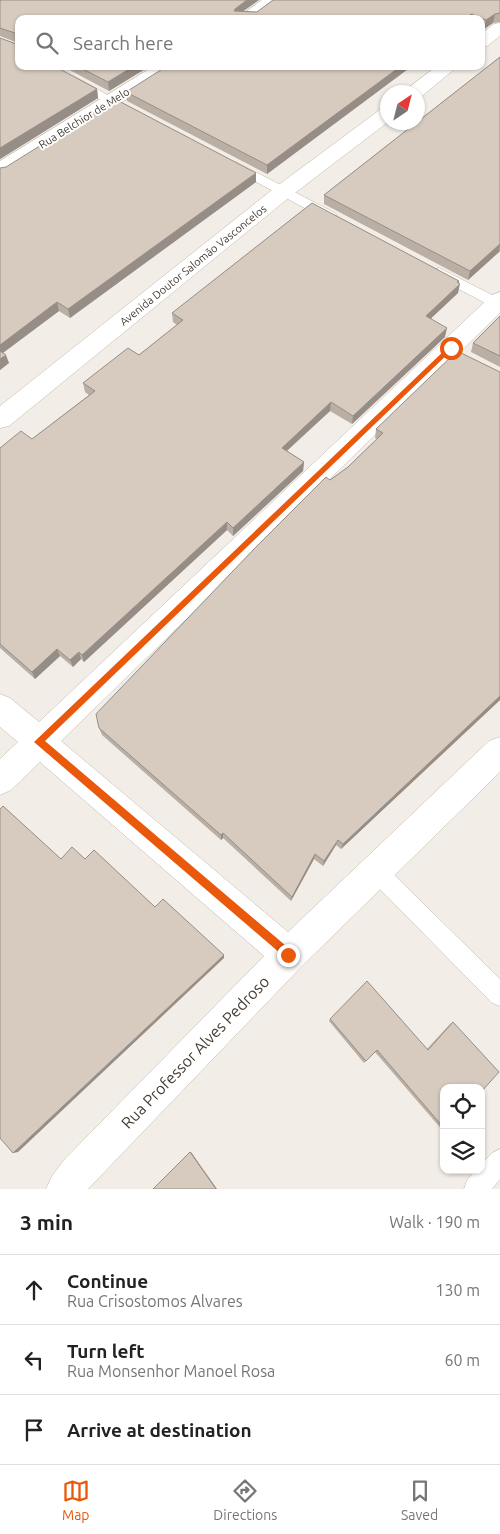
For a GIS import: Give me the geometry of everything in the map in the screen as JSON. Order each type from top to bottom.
[{"type":"street","points":[[250,15],[274,0]]},
{"type":"street","points":[[485,39],[500,28]]},
{"type":"street","name":"Rua Belchior de Melo","points":[[0,170],[161,70]]},
{"type":"street","points":[[424,85],[444,70]]},
{"type":"street","name":"Avenida Doutor Salomão Vasconcelos","points":[[0,419],[284,191],[380,119]]},
{"type":"street","points":[[0,780],[457,352],[498,302]]},
{"type":"street","points":[[0,708],[288,955]]},
{"type":"street","name":"Rua Professor Alves Pedroso","points":[[65,1189],[77,1173],[288,955],[500,750]]},
{"type":"lane","points":[[55,70],[137,114]]},
{"type":"lane","points":[[224,160],[346,224]]},
{"type":"lane","points":[[426,266],[498,302]]},
{"type":"lane","points":[[376,871],[500,995]]},
{"type":"lane","points":[[476,1189],[500,1161]]},
{"type":"building","points":[[247,0],[234,11],[257,12],[273,0],[500,0],[500,13],[486,20],[485,15],[471,14],[15,15],[15,33],[0,28],[0,1]]},
{"type":"building","points":[[0,38],[15,44],[15,70],[61,70],[97,89],[0,148]]},
{"type":"building","points":[[500,57],[500,244],[470,271],[324,195],[407,130],[425,130],[425,116]]},
{"type":"building","points":[[85,70],[128,70],[108,82]]},
{"type":"building","points":[[161,70],[396,70],[267,165],[126,92]]},
{"type":"building","points":[[115,99],[256,173],[68,309],[57,302],[0,345],[0,168],[6,167]]},
{"type":"building","points":[[312,203],[459,281],[457,282],[460,284],[426,316],[447,328],[353,416],[331,402],[282,448],[304,462],[233,528],[227,522],[82,655],[79,652],[70,660],[57,649],[32,672],[0,644],[0,448],[21,431],[32,439],[95,391],[83,383],[128,348],[139,355],[183,320],[172,313]]},
{"type":"building","points":[[500,316],[500,356],[473,343]]},
{"type":"building","points":[[0,351],[6,355],[0,359]]},
{"type":"building","points":[[457,351],[500,372],[500,696],[343,844],[338,840],[324,861],[315,854],[292,897],[223,833],[221,835],[99,728],[96,714],[254,549],[326,477],[330,480],[348,467],[383,433],[376,429]]},
{"type":"building","points":[[3,806],[61,859],[72,847],[85,859],[94,850],[155,907],[163,899],[224,955],[13,1153],[0,1138],[0,809]]},
{"type":"building","points":[[367,981],[428,1050],[453,1022],[499,1072],[485,1088],[485,1084],[440,1084],[440,1123],[377,1050],[366,1061],[330,1019]]},
{"type":"building","points":[[190,1152],[216,1189],[153,1189]]},
{"type":"route","points":[[288,955],[39,742],[451,348]]}]
